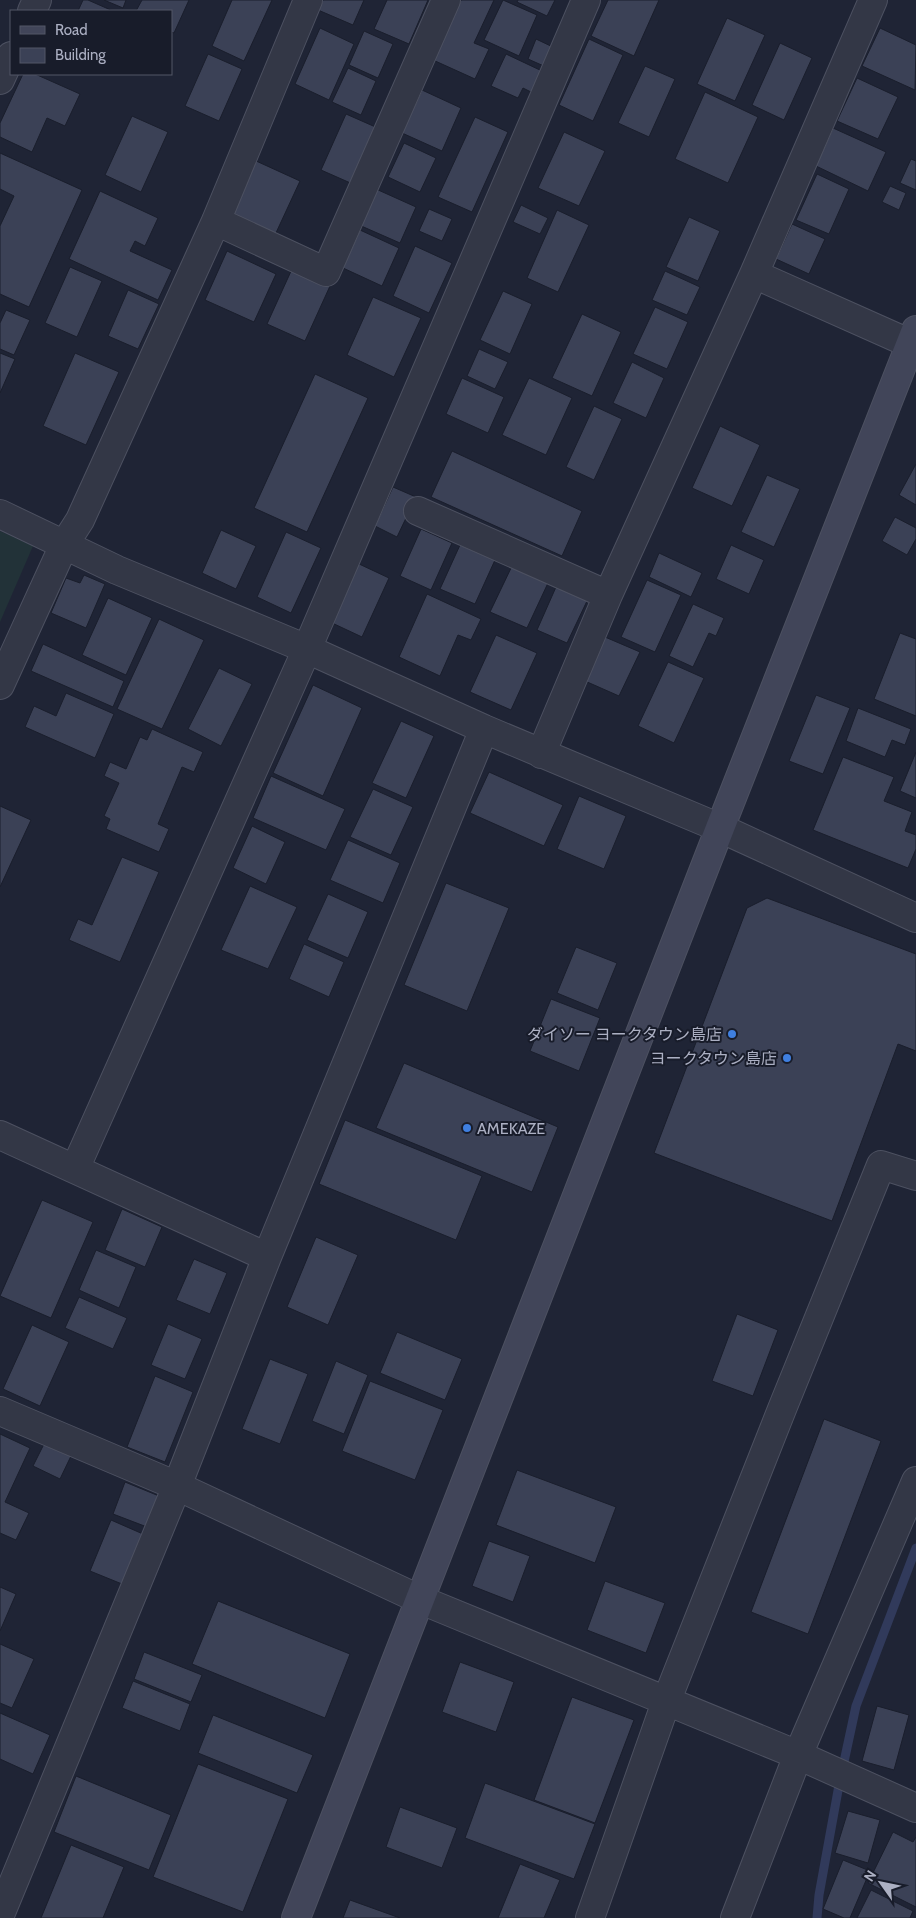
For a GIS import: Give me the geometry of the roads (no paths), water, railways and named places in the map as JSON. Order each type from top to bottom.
[{"type":"street","points":[[0,685],[64,545],[80,520],[216,221],[308,0]]},
{"type":"street","points":[[216,221],[326,272],[446,0]]},
{"type":"street","points":[[75,1169],[307,649],[586,0]]},
{"type":"street","points":[[541,754],[608,595],[754,274],[873,0]]},
{"type":"street","points":[[0,80],[10,58]]},
{"type":"street","points":[[296,1918],[720,828],[913,345],[754,274]]},
{"type":"street","points":[[418,511],[608,595]]},
{"type":"street","points":[[0,514],[118,570],[307,649],[541,754],[720,828],[916,918]]},
{"type":"street","points":[[1,1911],[177,1486],[267,1257],[484,729]]},
{"type":"street","points":[[0,1135],[267,1257]]},
{"type":"street","points":[[590,1918],[666,1702],[881,1165],[916,1176]]},
{"type":"street","points":[[0,1411],[177,1486],[421,1600],[798,1756],[916,1808]]},
{"type":"street","points":[[735,1918],[798,1756],[916,1482]]},
{"type":"waterway","points":[[817,1918],[819,1895],[839,1785],[856,1706],[916,1548]]},
{"type":"place","name":"ダイソー ヨークタウン島店","points":[[732,1034]]},
{"type":"place","name":"ヨークタウン島店","points":[[787,1058]]},
{"type":"place","name":"AMEKAZE","points":[[467,1128]]}]
